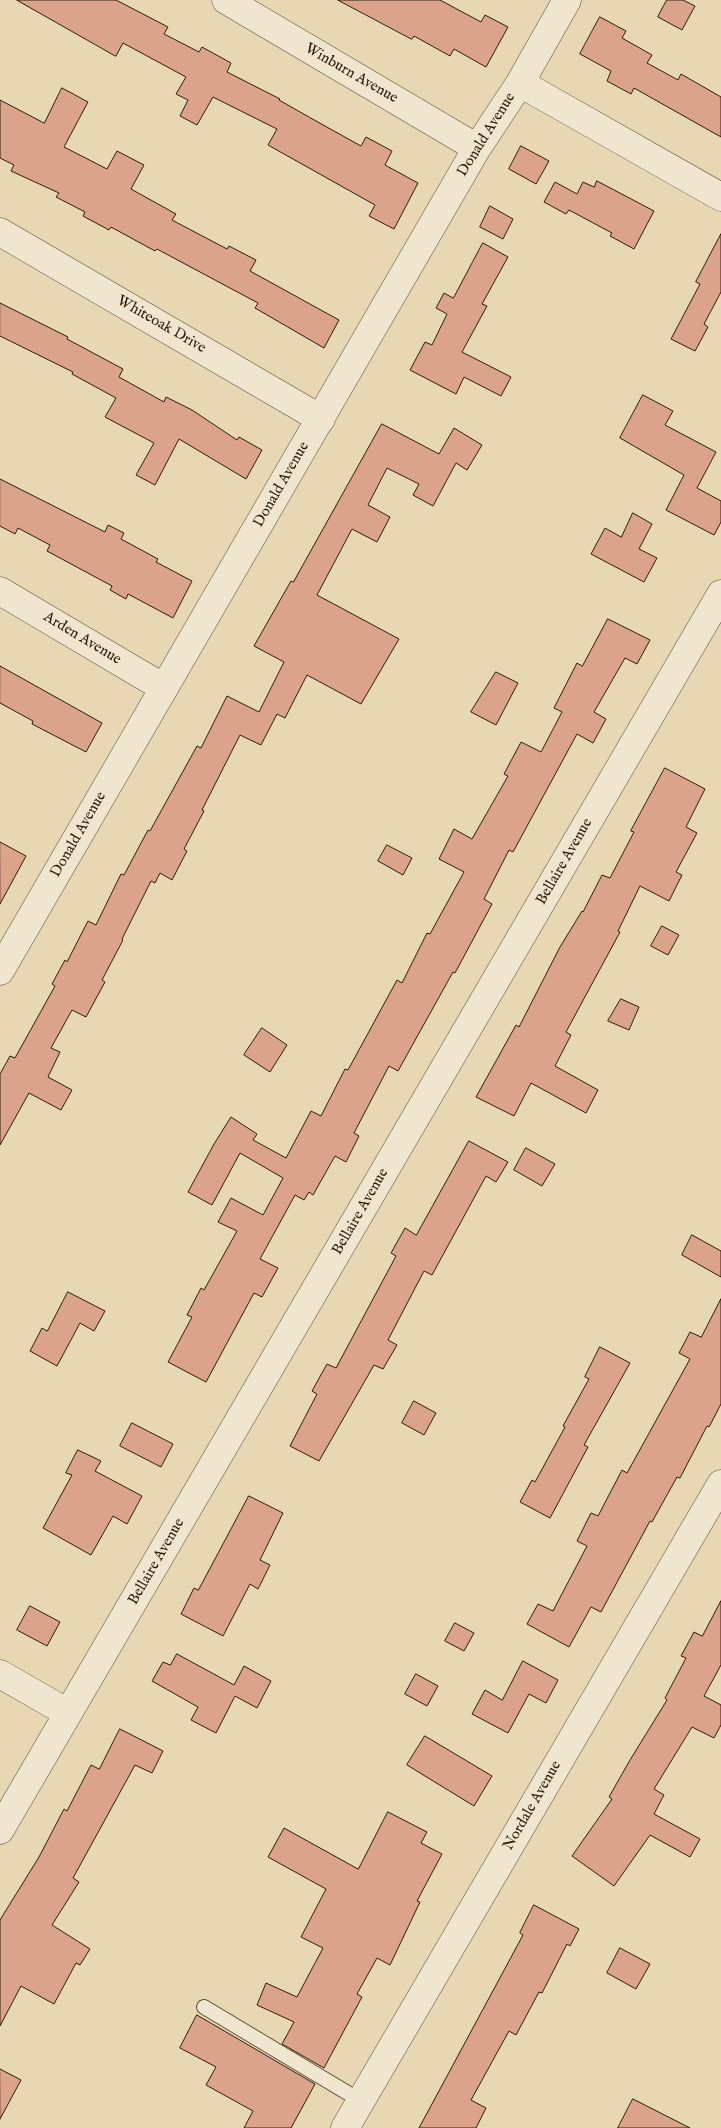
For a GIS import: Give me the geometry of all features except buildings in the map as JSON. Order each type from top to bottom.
[{"type":"street","name":"Winburn Avenue","points":[[226,0],[477,148]]},
{"type":"street","name":"Donald Avenue","points":[[3,959],[164,688],[477,148],[520,83],[567,0]]},
{"type":"street","points":[[520,83],[721,198]]},
{"type":"street","name":"Whiteoak Drive","points":[[0,232],[321,419]]},
{"type":"street","name":"Arden Avenue","points":[[0,591],[164,688]]},
{"type":"street","name":"Bellaire Avenue","points":[[0,1830],[721,594]]},
{"type":"street","name":"Nordale Avenue","points":[[345,2128],[721,1484]]},
{"type":"street","points":[[0,1674],[68,1713]]},
{"type":"lane","points":[[204,2007],[361,2101]]}]
